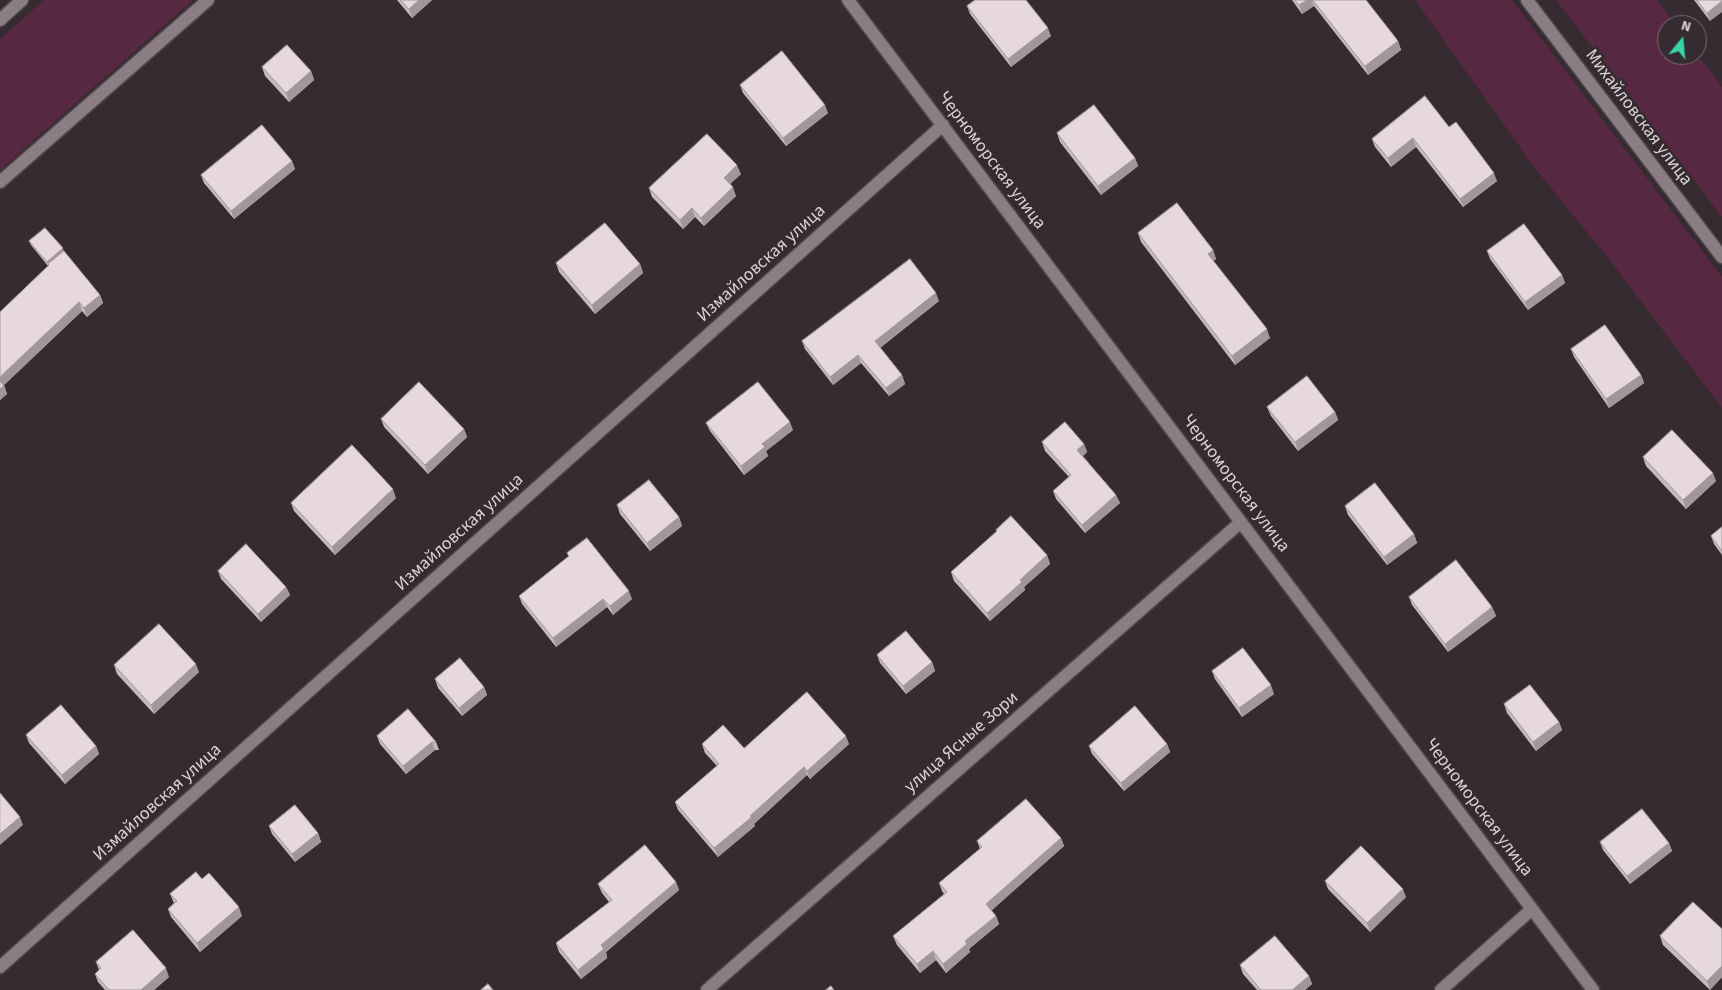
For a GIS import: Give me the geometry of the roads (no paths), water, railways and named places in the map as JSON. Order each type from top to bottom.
[{"type":"street","points":[[0,20],[22,0]]},
{"type":"street","points":[[0,182],[208,0]]},
{"type":"street","name":"Черноморская улица","points":[[848,0],[1593,990]]},
{"type":"street","name":"Михайловская улица","points":[[1527,0],[1722,257]]},
{"type":"street","name":"Измайловская улица","points":[[0,967],[943,126]]},
{"type":"street","name":"улица Ясные Зори","points":[[707,990],[1241,522]]},
{"type":"street","points":[[1441,990],[1532,909]]}]
